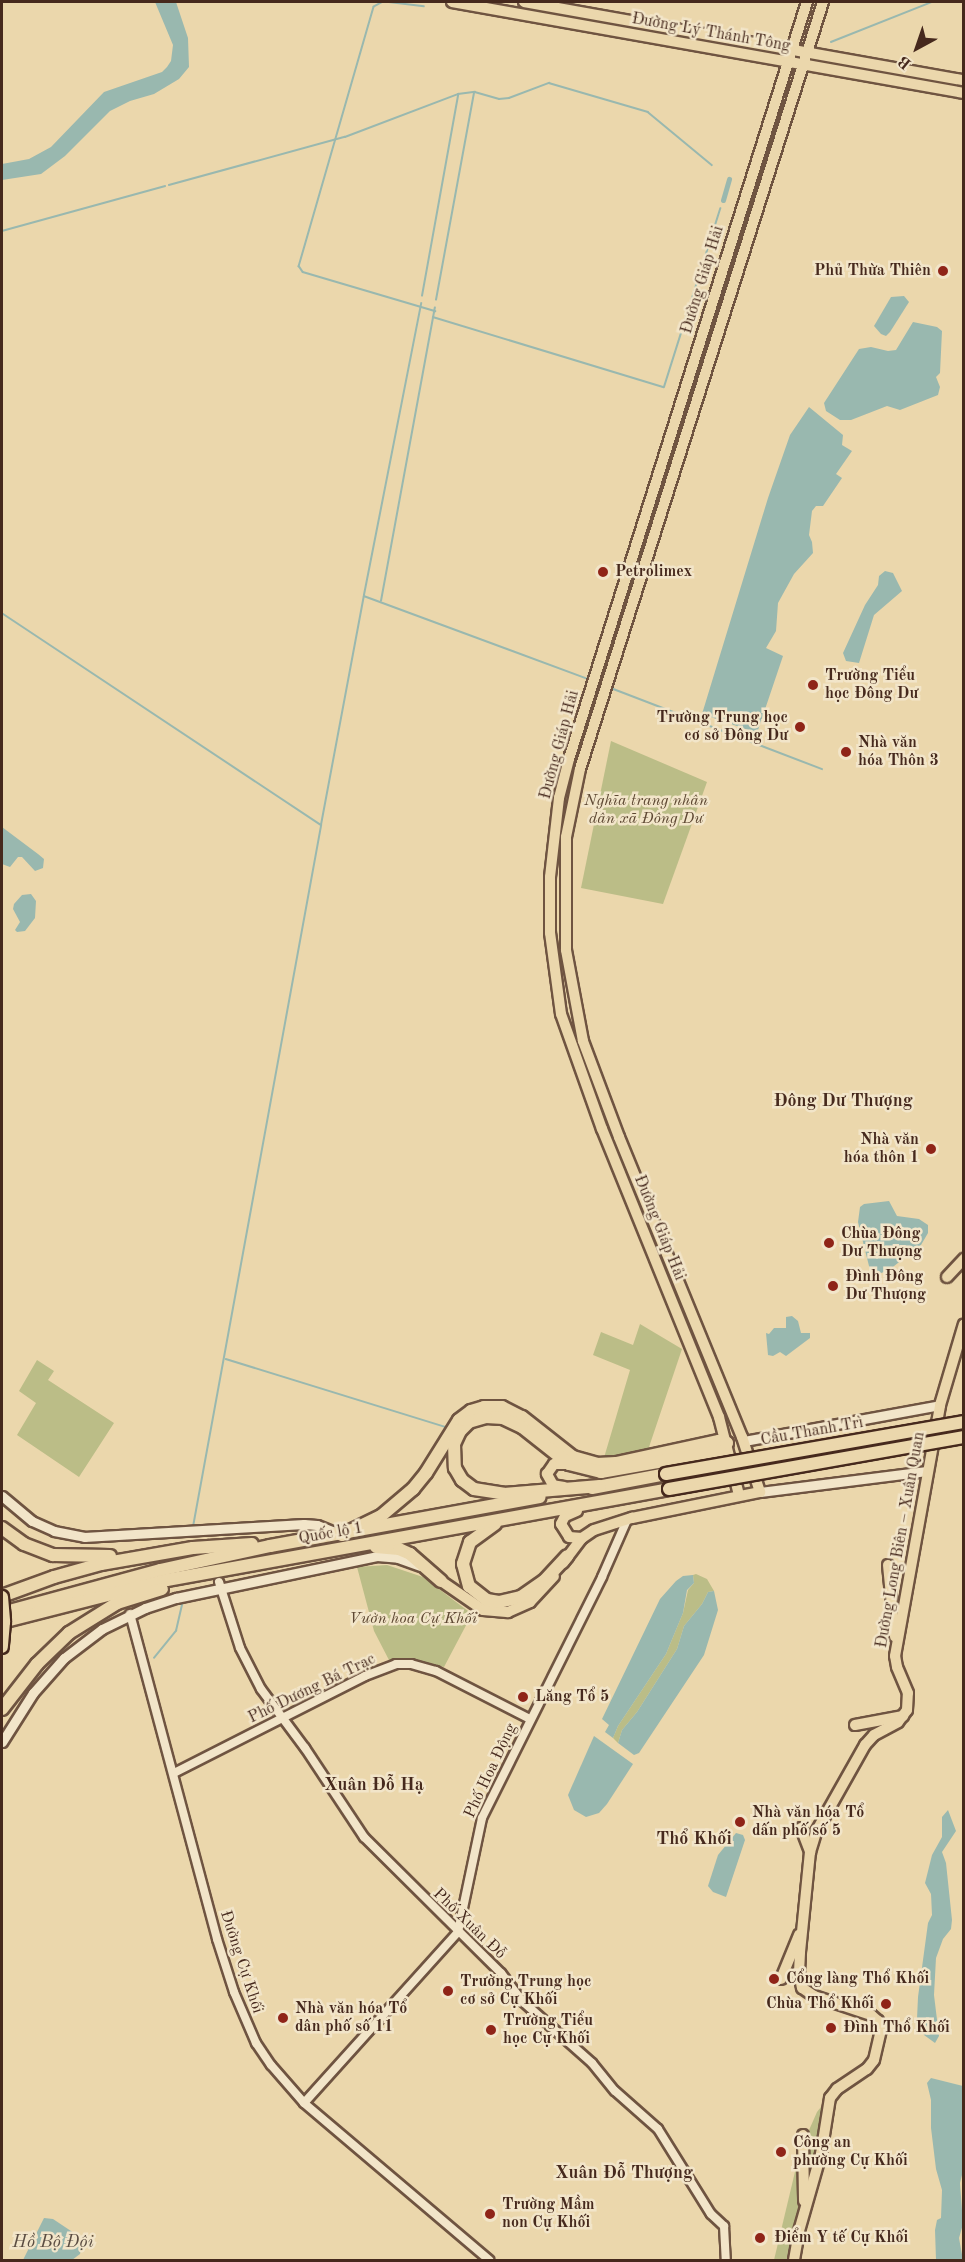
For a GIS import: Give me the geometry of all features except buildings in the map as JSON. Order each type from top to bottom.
[{"type":"highway","points":[[342,1535],[381,1516],[413,1490],[459,1420],[471,1411],[484,1407],[502,1407],[522,1417],[573,1457],[597,1464],[626,1461],[719,1441],[727,1443],[720,1451],[615,1471],[596,1472],[569,1464],[522,1427],[497,1417],[486,1417],[469,1422],[459,1434],[453,1449],[458,1473],[474,1489],[504,1494],[600,1486]]},
{"type":"highway","name":"Cầu Thanh Trì","points":[[666,1472],[963,1422]]},
{"type":"highway","name":"Cầu Thanh Trì","points":[[670,1491],[963,1437]]},
{"type":"highway","name":"Quốc lộ 1","points":[[2,1612],[160,1570],[290,1542],[342,1535],[641,1479],[666,1472]]},
{"type":"highway","name":"Quốc lộ 1","points":[[2,1622],[129,1588],[548,1510],[670,1491]]},
{"type":"highway","points":[[508,1518],[479,1534],[465,1552],[465,1575],[477,1594],[499,1602],[521,1597],[544,1581],[567,1556]]},
{"type":"highway","points":[[2,1528],[30,1547],[62,1557],[156,1554]]},
{"type":"highway","points":[[2,1647],[4,1622],[2,1596],[76,1570],[156,1554],[227,1544],[290,1542]]},
{"type":"highway","points":[[354,1546],[399,1549],[410,1554],[441,1581]]},
{"type":"highway","points":[[2,1711],[56,1643],[108,1607],[142,1595],[256,1564]]},
{"type":"main road","name":"Đường Lý Thánh Tông","points":[[452,2],[963,93]]},
{"type":"main road","name":"Đường Lý Thánh Tông","points":[[524,2],[963,80]]},
{"type":"main road","name":"Đường Giáp Hải","points":[[739,1495],[727,1443],[714,1406],[580,1072],[561,1014],[550,933],[550,877],[559,798],[569,759],[807,2]]},
{"type":"main road","name":"Đường Giáp Hải","points":[[760,1492],[744,1441],[632,1170],[583,1041],[566,950],[564,907],[566,837],[580,769],[823,2]]},
{"type":"main road","points":[[727,254],[740,259]]},
{"type":"main road","points":[[947,1276],[963,1259]]},
{"type":"main road","name":"Đường Long Biên – Xuân Quan","points":[[904,1716],[909,1699],[896,1662],[897,1643],[940,1406],[963,1324]]},
{"type":"main road","points":[[727,1443],[940,1406]]},
{"type":"main road","points":[[569,1464],[557,1463],[551,1466],[547,1474],[550,1483],[557,1487],[600,1486]]},
{"type":"main road","points":[[2,1742],[38,1688],[64,1658],[91,1635],[130,1614],[220,1585],[377,1556],[398,1558],[418,1565],[470,1604],[483,1610],[508,1612],[520,1609],[540,1594],[582,1538],[594,1530],[627,1520],[739,1495],[927,1471]]},
{"type":"main road","points":[[582,1538],[569,1537],[561,1524],[565,1516],[578,1511],[670,1491]]},
{"type":"main road","points":[[2,1496],[32,1521],[54,1531],[84,1537],[204,1535],[304,1524],[323,1527],[342,1535]]},
{"type":"main road","points":[[548,1510],[578,1511]]},
{"type":"main road","points":[[888,1565],[893,1634],[897,1643]]},
{"type":"main road","points":[[855,1725],[904,1716]]},
{"type":"main road","points":[[794,2260],[804,2212],[821,2154],[831,2098],[837,2089],[859,2076],[874,2060],[881,2030],[878,2021],[871,2015],[814,1996],[802,1988],[799,1972],[810,1852],[816,1832],[865,1745],[874,1735],[904,1716]]},
{"type":"main road","points":[[801,1828],[810,1852]]},
{"type":"main road","points":[[781,1979],[803,1924]]},
{"type":"main road","points":[[803,2135],[804,2212]]},
{"type":"street","name":"Phố Hoa Động","points":[[458,1932],[482,1818],[602,1576],[627,1520]]},
{"type":"street","name":"Phố Xuân Đỗ","points":[[220,1585],[240,1648],[261,1689],[364,1837],[501,1973],[522,2000],[592,2063],[615,2091],[658,2128],[711,2214],[724,2226],[726,2260]]},
{"type":"street","name":"Đường Cự Khối","points":[[130,1614],[217,1939],[244,2019],[271,2065],[304,2103],[489,2260]]},
{"type":"street","name":"Phố Dương Bá Trạc","points":[[174,1773],[375,1671],[406,1664],[436,1671],[530,1719]]},
{"type":"street","points":[[450,1924],[460,1920]]},
{"type":"street","points":[[304,2103],[458,1932]]},
{"type":"green space","name":"Nghĩa trang nhân dân xã Đông Dư","points":[[611,741],[707,782],[663,904],[581,888]]},
{"type":"green space","points":[[640,1324],[682,1349],[647,1453],[603,1461],[630,1370],[593,1355],[601,1332],[633,1345]]},
{"type":"green space","points":[[37,1360],[54,1371],[48,1380],[114,1423],[79,1477],[17,1435],[36,1403],[19,1391]]},
{"type":"green space","name":"Vườn hoa Cự Khối","points":[[387,1565],[423,1577],[472,1614],[444,1667],[418,1660],[390,1662],[374,1631],[357,1567]]},
{"type":"green space","points":[[693,1575],[707,1579],[714,1591],[708,1592],[702,1604],[684,1626],[677,1649],[637,1712],[622,1730],[618,1743],[613,1738],[618,1726],[666,1654],[683,1613],[688,1590],[694,1583]]},
{"type":"green space","points":[[828,2098],[806,2199],[806,2137],[817,2112]]},
{"type":"green space","points":[[799,2155],[802,2207],[792,2260],[774,2260]]},
{"type":"water","points":[[155,2],[176,2],[188,38],[189,67],[179,79],[154,94],[130,101],[110,111],[65,156],[41,174],[2,180],[2,164],[29,159],[51,147],[104,92],[162,72],[167,67],[171,61],[173,45]]},
{"type":"water","points":[[904,296],[909,302],[890,332],[886,336],[881,334],[874,326],[891,297]]},
{"type":"water","points":[[913,322],[937,327],[942,331],[940,373],[936,377],[940,387],[938,395],[900,410],[887,406],[851,420],[840,420],[826,411],[824,403],[859,349],[871,347],[888,351],[896,350]]},
{"type":"water","points":[[809,407],[843,435],[842,445],[852,451],[836,474],[842,478],[823,506],[816,506],[812,511],[809,535],[813,553],[794,574],[778,603],[776,631],[766,648],[783,656],[757,733],[702,714],[768,498],[790,435]]},
{"type":"water","points":[[885,571],[893,573],[902,591],[874,615],[859,663],[846,661],[843,653],[865,605],[878,585],[879,576]]},
{"type":"water","points":[[2,827],[44,859],[43,868],[35,871],[22,857],[18,857],[10,867],[2,864]]},
{"type":"water","points":[[31,894],[36,901],[35,918],[25,931],[17,932],[15,930],[20,922],[13,909],[14,904],[22,895]]},
{"type":"water","points":[[889,1201],[897,1216],[919,1219],[928,1225],[928,1233],[921,1245],[889,1270],[876,1275],[870,1270],[858,1222],[860,1207],[864,1204]]},
{"type":"water","points":[[792,1316],[798,1321],[801,1333],[810,1333],[810,1338],[786,1356],[780,1352],[773,1356],[768,1355],[766,1333],[769,1334],[774,1328],[786,1328],[786,1317]]},
{"type":"water","points":[[693,1575],[694,1583],[687,1590],[683,1613],[666,1654],[618,1726],[613,1738],[605,1732],[609,1725],[602,1719],[660,1599],[676,1581],[683,1576]]},
{"type":"water","points":[[714,1591],[718,1610],[704,1655],[639,1753],[634,1755],[618,1743],[622,1730],[637,1712],[677,1649],[684,1626],[702,1604],[708,1592]]},
{"type":"water","points":[[594,1736],[633,1764],[607,1804],[599,1813],[586,1817],[574,1810],[568,1795]]},
{"type":"water","points":[[948,1810],[956,1831],[942,1852],[946,1863],[952,1920],[951,1929],[943,1939],[936,1958],[934,1995],[939,2036],[935,2043],[924,2035],[917,2019],[918,1997],[928,1923],[932,1915],[931,1894],[925,1883],[932,1855],[942,1837],[942,1817]]},
{"type":"water","points":[[736,1833],[743,1835],[745,1840],[726,1897],[713,1892],[708,1886],[718,1855]]},
{"type":"water","points":[[931,2078],[963,2086],[964,2167],[960,2183],[963,2224],[959,2238],[963,2260],[936,2260],[935,2230],[937,2220],[941,2218],[942,2190],[936,2169],[931,2128],[931,2100],[927,2083]]},
{"type":"water","name":"Hồ Bộ Đội","points":[[44,2218],[53,2219],[80,2237],[82,2243],[80,2254],[72,2260],[23,2260]]},
{"type":"waterway","points":[[383,2],[374,7],[299,266],[303,272],[435,311]]},
{"type":"waterway","points":[[389,2],[424,6]]},
{"type":"waterway","points":[[831,42],[932,2]]},
{"type":"waterway","points":[[169,185],[345,137],[458,94],[475,92],[499,99],[509,98],[549,83],[648,112],[712,165]]},
{"type":"waterway","points":[[436,300],[474,92]]},
{"type":"waterway","points":[[422,296],[458,95]]},
{"type":"waterway","points":[[723,200],[729,179]]},
{"type":"waterway","points":[[2,231],[165,186]]},
{"type":"waterway","points":[[433,317],[664,387],[720,209]]},
{"type":"waterway","points":[[364,595],[421,304]]},
{"type":"waterway","points":[[381,601],[435,308]]},
{"type":"waterway","points":[[2,613],[321,825],[364,596],[588,679]]},
{"type":"waterway","points":[[611,688],[822,769]]},
{"type":"waterway","points":[[193,1527],[321,826]]},
{"type":"waterway","points":[[226,1359],[446,1427]]},
{"type":"waterway","points":[[154,1658],[176,1631],[182,1604]]},
{"type":"tunnel","points":[[205,1539],[217,1575]]},
{"type":"place","name":"Phủ Thừa Thiên","points":[[943,271]]},
{"type":"place","name":"Petrolimex","points":[[603,572]]},
{"type":"place","name":"Trường Tiểu học Đông Dư","points":[[813,685]]},
{"type":"place","name":"Trường Trung học cơ sở Đông Dư","points":[[800,727]]},
{"type":"place","name":"Nhà văn hóa Thôn 3","points":[[846,752]]},
{"type":"place","name":"Nhà văn hóa thôn 1","points":[[931,1149]]},
{"type":"place","name":"Chùa Đông Dư Thượng","points":[[829,1243]]},
{"type":"place","name":"Đình Đông Dư Thượng","points":[[833,1286]]},
{"type":"place","name":"Lăng Tổ 5","points":[[523,1697]]},
{"type":"place","name":"Nhà văn hóa Tổ dấn phố số 5","points":[[740,1822]]},
{"type":"place","name":"Cổng làng Thổ Khối","points":[[774,1979]]},
{"type":"place","name":"Trường Trung học cơ sở Cự Khối","points":[[448,1991]]},
{"type":"place","name":"Chùa Thổ Khối","points":[[886,2004]]},
{"type":"place","name":"Nhà văn hóa Tổ dân phố số 11","points":[[283,2018]]},
{"type":"place","name":"Đình Thổ Khối","points":[[831,2028]]},
{"type":"place","name":"Trường Tiểu học Cự Khối","points":[[491,2030]]},
{"type":"place","name":"Công an phường Cự Khối","points":[[781,2152]]},
{"type":"place","name":"Trường Mầm non Cự Khối","points":[[490,2214]]},
{"type":"place","name":"Điểm Y tế Cự Khối","points":[[760,2238]]},
{"type":"district","name":"Đông Dư Thượng","points":[[843,1101]]},
{"type":"district","name":"Xuân Đỗ Hạ","points":[[374,1785]]},
{"type":"district","name":"Thổ Khối","points":[[694,1839]]},
{"type":"district","name":"Xuân Đỗ Thượng","points":[[624,2173]]}]
